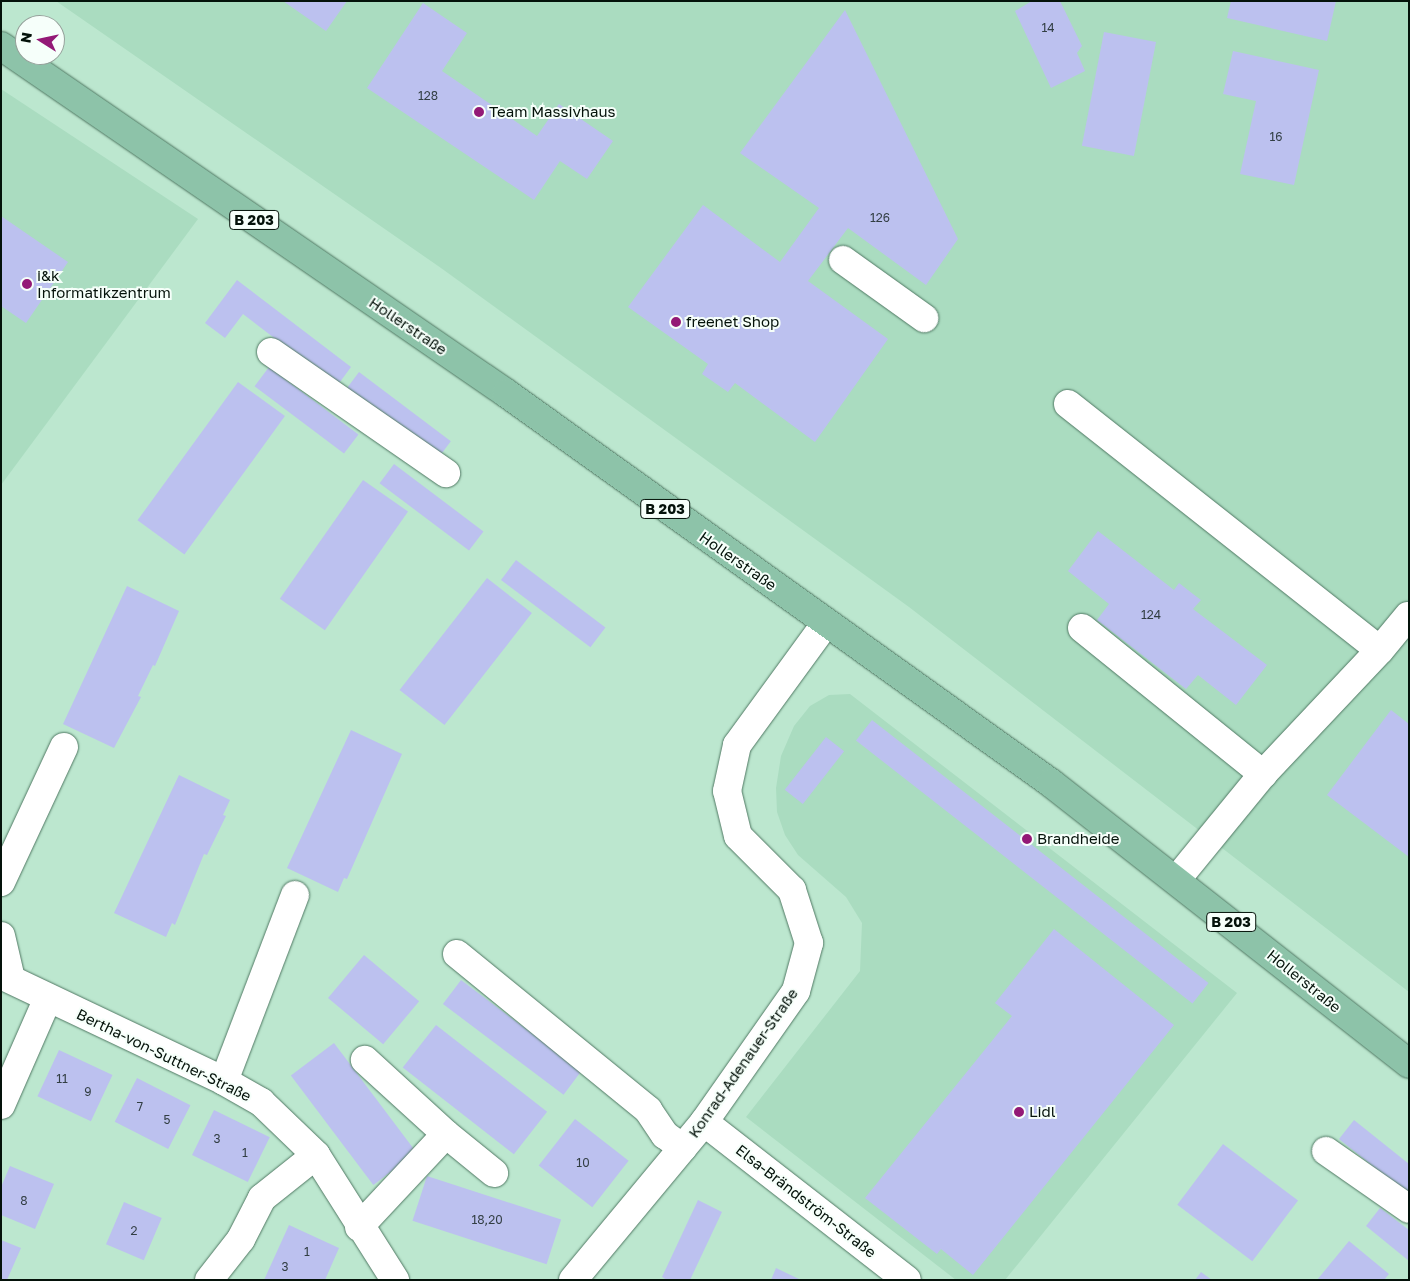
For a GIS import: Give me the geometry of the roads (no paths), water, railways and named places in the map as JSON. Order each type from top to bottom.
[{"type":"main road","name":"Hollerstraße","points":[[1,46],[506,393],[1051,783],[1409,1064]]},
{"type":"street","points":[[843,260],[924,318]]},
{"type":"street","points":[[271,352],[446,473]]},
{"type":"street","points":[[1068,404],[1380,650]]},
{"type":"street","points":[[1177,880],[1263,774],[1380,650],[1408,616]]},
{"type":"street","name":"Konrad-Adenauer-Straße","points":[[573,1280],[704,1122],[796,991],[809,943],[792,890],[738,836],[727,791],[737,745],[826,623]]},
{"type":"street","points":[[1082,628],[1263,774]]},
{"type":"street","points":[[1,882],[64,746]]},
{"type":"street","points":[[224,1081],[295,895]]},
{"type":"street","points":[[1,936],[6,977]]},
{"type":"street","points":[[457,954],[648,1110],[665,1136],[683,1148]]},
{"type":"street","name":"Bertha-von-Suttner-Straße","points":[[6,977],[224,1081],[261,1102],[316,1155],[359,1227],[395,1280]]},
{"type":"street","points":[[1,1105],[48,998]]},
{"type":"street","points":[[365,1060],[446,1134],[494,1173]]},
{"type":"street","name":"Elsa-Brändström-Straße","points":[[704,1122],[907,1280]]},
{"type":"street","points":[[359,1227],[446,1134]]},
{"type":"street","points":[[1326,1151],[1409,1210]]},
{"type":"street","points":[[209,1280],[241,1239],[262,1198],[316,1155]]},
{"type":"place","name":"Team Massivhaus","points":[[479,112]]},
{"type":"place","name":"i&k Informatikzentrum","points":[[27,284]]},
{"type":"place","name":"freenet Shop","points":[[676,322]]},
{"type":"place","name":"Brandheide","points":[[1027,839]]},
{"type":"place","name":"Lidl","points":[[1019,1112]]}]
